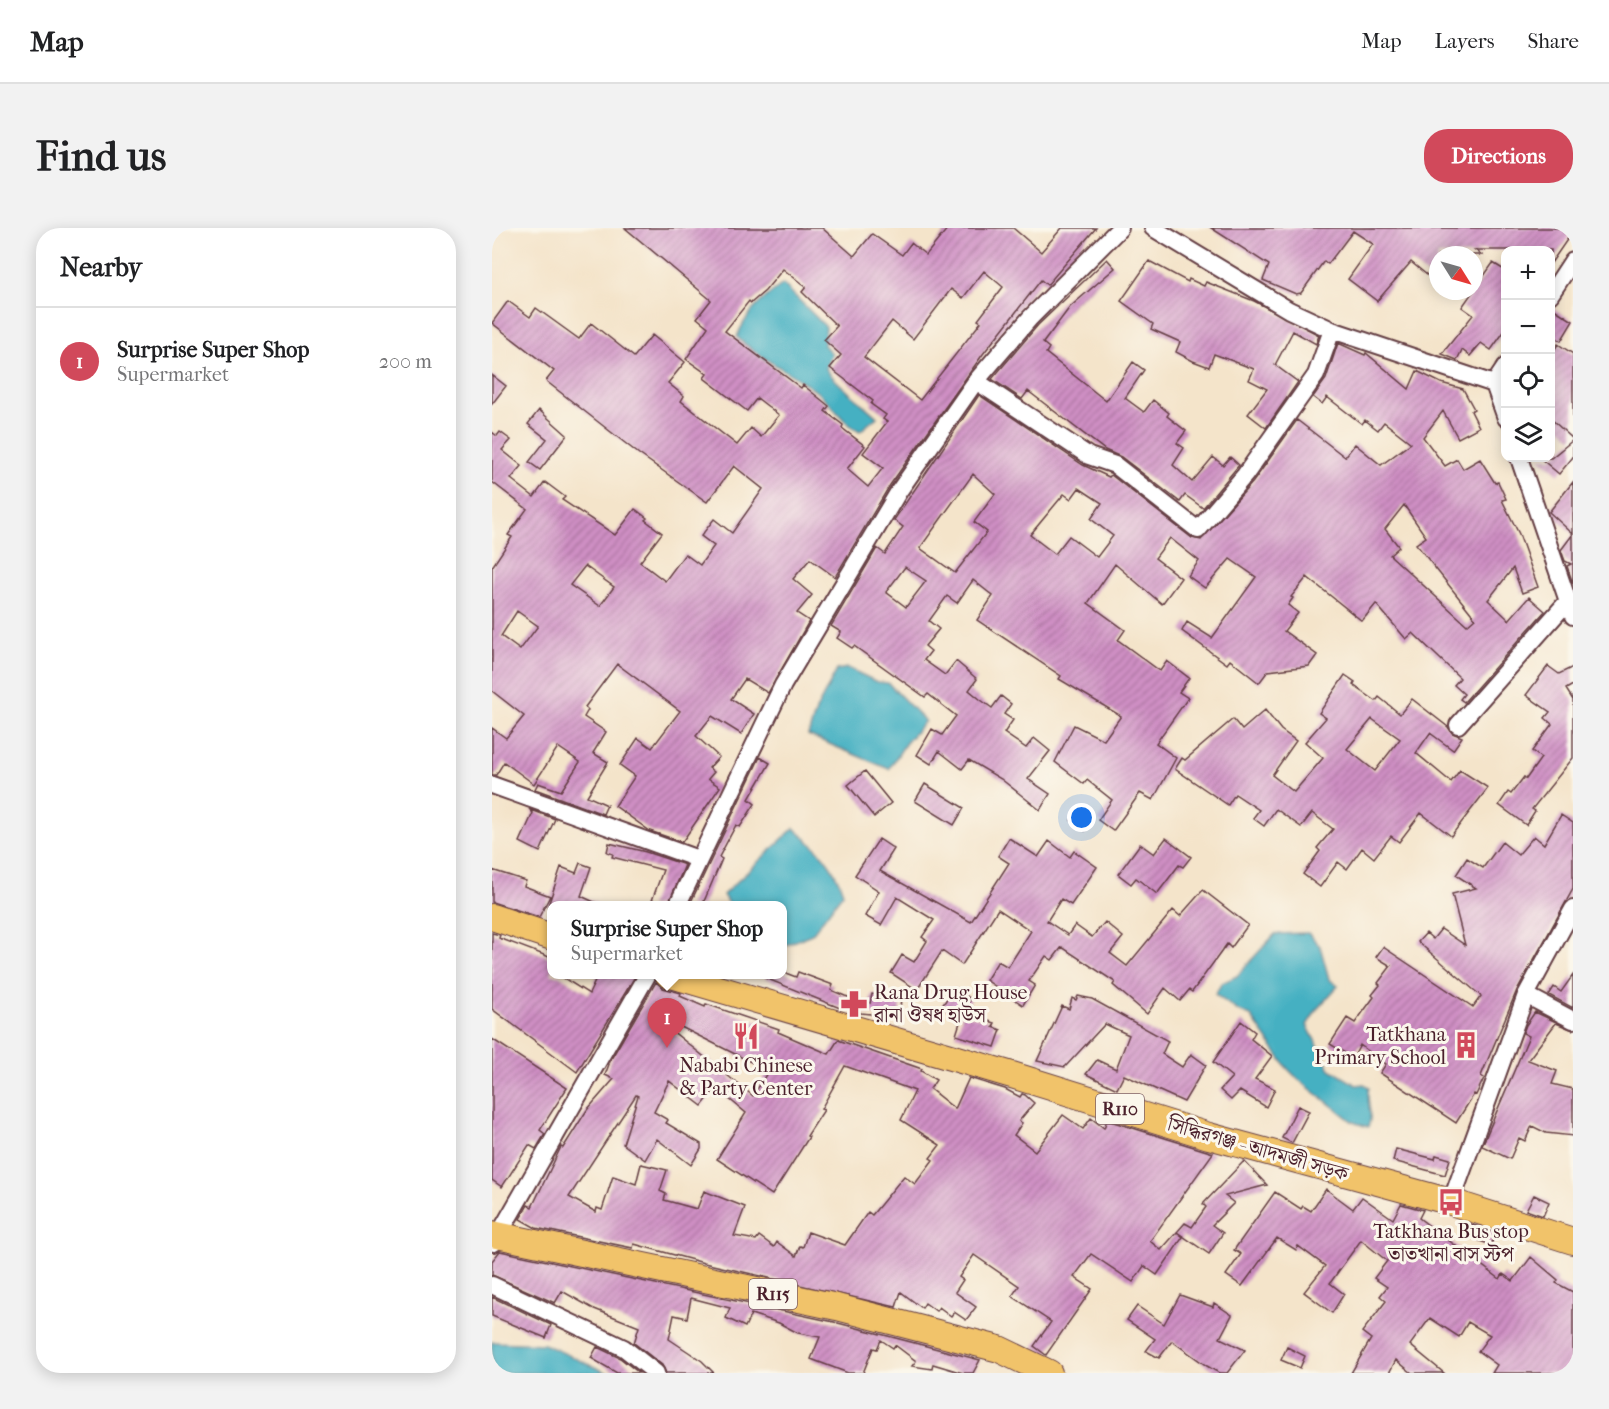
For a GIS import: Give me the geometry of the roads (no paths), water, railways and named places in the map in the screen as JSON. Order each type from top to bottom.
[{"type":"main road","points":[[492,917],[547,935]]},
{"type":"main road","name":"সিদ্ধিরগঞ্জ - আদমজী সড়ক","points":[[682,979],[1012,1075],[1209,1136],[1451,1202],[1573,1241]]},
{"type":"main road","name":"R115","points":[[494,1239],[837,1307],[999,1349],[1049,1373]]},
{"type":"street","points":[[679,901],[783,685],[899,491],[976,381],[1030,318],[1120,228]]},
{"type":"street","points":[[1152,228],[1289,310],[1332,330],[1494,384]]},
{"type":"street","points":[[1555,289],[1573,260]]},
{"type":"street","points":[[976,381],[1089,456],[1115,465],[1198,530],[1245,475],[1316,375],[1332,330]]},
{"type":"street","points":[[1494,384],[1501,374]]},
{"type":"street","points":[[1494,384],[1502,408]]},
{"type":"street","points":[[1458,725],[1570,608],[1520,462]]},
{"type":"street","points":[[492,784],[698,859]]},
{"type":"street","points":[[1451,1202],[1526,995],[1573,909]]},
{"type":"street","points":[[494,1239],[646,979]]},
{"type":"street","points":[[1526,995],[1573,1020]]},
{"type":"street","points":[[492,1285],[624,1348],[656,1373]]},
{"type":"water","points":[[783,284],[826,327],[824,345],[832,354],[826,368],[829,373],[877,417],[860,431],[849,425],[827,400],[812,388],[757,353],[737,337],[745,321],[756,307]]},
{"type":"water","points":[[848,668],[877,682],[888,683],[925,721],[905,744],[889,769],[808,735],[817,708],[837,670]]},
{"type":"water","points":[[794,828],[824,857],[835,873],[843,893],[812,934],[787,945],[787,901],[727,901],[723,895]]},
{"type":"water","points":[[1308,933],[1320,946],[1329,979],[1338,986],[1318,1008],[1307,1025],[1330,1069],[1356,1085],[1364,1084],[1369,1087],[1370,1122],[1368,1127],[1353,1122],[1299,1080],[1287,1068],[1251,1016],[1238,1011],[1215,994],[1222,983],[1237,976],[1275,934]]},
{"type":"water","points":[[492,1342],[544,1344],[608,1373],[492,1373]]},
{"type":"place","name":"Rana Drug House রানা ঔষধ হাউস","points":[[854,1004]]},
{"type":"place","name":"Nababi Chinese & Party Center","points":[[746,1036]]},
{"type":"place","name":"Tatkhana Primary School","points":[[1466,1045]]},
{"type":"place","name":"Surprise Super Shop","points":[[667,1048]]},
{"type":"place","name":"Tatkhana Bus stop তাতখানা বাস স্টপ","points":[[1451,1202]]}]
